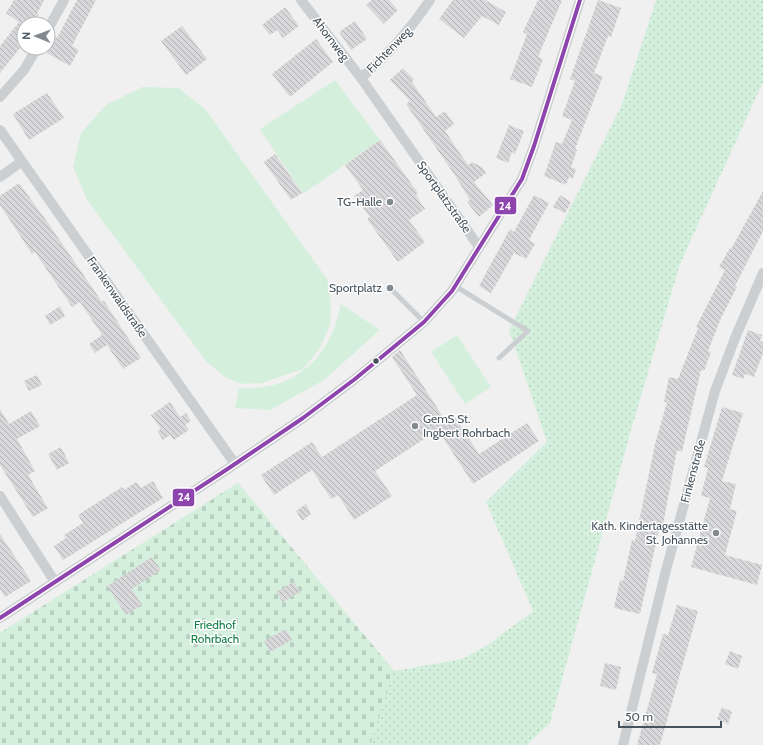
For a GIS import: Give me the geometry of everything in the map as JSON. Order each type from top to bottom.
[{"type":"street","points":[[55,16],[64,0]]},
{"type":"street","name":"Ahornweg","points":[[301,0],[360,78]]},
{"type":"street","name":"Fichtenweg","points":[[360,78],[383,59],[402,40],[430,0]]},
{"type":"street","points":[[0,618],[235,464],[355,379],[424,322],[455,286],[522,179],[534,146],[580,0]]},
{"type":"street","points":[[0,97],[24,70],[32,56]]},
{"type":"street","name":"Sportplatzstraße","points":[[360,78],[479,247]]},
{"type":"street","name":"Frankenwaldstraße","points":[[0,130],[21,162],[235,464]]},
{"type":"street","points":[[0,177],[21,162]]},
{"type":"street","name":"Finkenstraße","points":[[623,745],[668,563],[715,391],[735,338],[763,273]]},
{"type":"street","points":[[0,496],[56,582]]},
{"type":"lane","points":[[455,286],[528,331],[499,358]]},
{"type":"lane","points":[[390,288],[424,322]]},
{"type":"green space","points":[[656,0],[763,0],[763,82],[680,264],[631,430],[550,723],[527,745],[0,745],[0,633],[238,483],[394,671],[462,659],[486,646],[533,611],[486,502],[547,442],[509,330],[622,104]]},
{"type":"green space","points":[[335,80],[380,140],[303,194],[260,129]]},
{"type":"green space","points":[[142,87],[179,88],[205,109],[327,279],[331,304],[330,325],[320,348],[303,369],[262,383],[244,384],[226,378],[206,361],[87,200],[73,167],[81,133],[106,105]]},
{"type":"green space","points":[[341,304],[380,330],[324,380],[270,410],[235,408],[239,388],[270,386],[297,375],[308,366],[318,356],[327,343],[334,329]]},
{"type":"green space","points":[[457,335],[491,387],[465,404],[431,352]]},
{"type":"green space","name":"Friedhof Rohrbach","points":[[238,483],[394,671],[370,745],[0,745],[0,633]]},
{"type":"building","points":[[14,0],[44,0],[37,14],[38,16],[16,16],[16,20],[6,13]]},
{"type":"building","points":[[77,0],[96,0],[72,46],[79,50],[70,66],[52,56],[56,56],[56,37],[57,38]]},
{"type":"building","points":[[372,0],[389,0],[398,10],[384,24],[366,5]]},
{"type":"building","points":[[453,0],[485,0],[506,12],[499,25],[482,16],[464,38],[439,19]]},
{"type":"building","points":[[538,0],[562,0],[538,57],[543,59],[532,87],[510,79],[527,34],[523,32]]},
{"type":"building","points":[[598,0],[621,8],[611,37],[608,36],[594,73],[603,76],[575,149],[577,150],[571,167],[576,169],[573,179],[569,177],[566,185],[544,176],[556,142],[562,144],[572,120],[562,116],[575,81],[570,79]]},
{"type":"building","points":[[285,7],[299,26],[283,38],[277,30],[270,35],[262,25]]},
{"type":"building","points":[[355,21],[367,39],[351,50],[339,32]]},
{"type":"building","points":[[16,26],[16,53],[0,73],[0,46]]},
{"type":"building","points":[[182,26],[207,59],[186,75],[161,41]]},
{"type":"building","points":[[316,39],[333,62],[290,97],[272,74]]},
{"type":"building","points":[[403,68],[414,79],[412,82],[436,117],[445,111],[454,124],[445,131],[468,165],[472,162],[482,167],[486,173],[474,182],[493,205],[479,217],[467,202],[470,200],[454,174],[406,104],[410,101],[390,80]]},
{"type":"building","points":[[47,93],[64,118],[29,140],[13,114]]},
{"type":"building","points":[[509,125],[524,131],[515,154],[512,152],[508,163],[496,158]]},
{"type":"building","name":"TG-Halle","points":[[380,140],[418,193],[416,195],[425,209],[409,220],[425,242],[398,262],[367,219],[370,217],[354,196],[363,190],[345,165]]},
{"type":"building","points":[[275,154],[302,193],[291,200],[264,162]]},
{"type":"building","points":[[19,183],[102,302],[104,301],[141,358],[123,369],[107,345],[95,353],[89,344],[102,335],[80,302],[72,307],[35,252],[32,254],[0,205],[0,196]]},
{"type":"building","points":[[763,191],[763,231],[735,286],[737,287],[721,318],[708,351],[711,352],[704,371],[701,370],[682,452],[677,450],[662,530],[659,530],[640,614],[614,608],[620,580],[623,581],[632,540],[635,541],[655,444],[667,402],[664,402],[669,377],[678,379],[698,328],[696,327],[725,270],[719,267],[730,248],[731,249]]},
{"type":"building","points":[[534,195],[549,203],[529,240],[535,244],[526,259],[514,253],[491,293],[479,286],[510,229],[514,232]]},
{"type":"building","points":[[560,195],[571,202],[565,213],[553,207]]},
{"type":"building","points":[[60,306],[65,316],[50,325],[45,316]]},
{"type":"building","points":[[748,330],[762,335],[760,341],[763,342],[763,353],[754,377],[745,374],[743,379],[732,375]]},
{"type":"building","name":"GemS St. Ingbert Rohrbach","points":[[400,350],[447,423],[455,417],[479,454],[527,423],[539,441],[473,484],[438,430],[375,471],[392,496],[354,520],[338,495],[331,499],[312,470],[274,495],[261,475],[312,442],[322,457],[417,395],[392,357]]},
{"type":"building","points":[[37,375],[42,385],[29,391],[24,381]]},
{"type":"building","points":[[170,402],[180,417],[186,413],[191,421],[185,425],[189,430],[174,440],[170,435],[163,440],[157,431],[161,429],[151,415]]},
{"type":"building","points":[[722,407],[743,413],[722,481],[736,484],[730,509],[737,511],[725,555],[762,565],[757,585],[691,567],[710,498],[701,496],[708,468],[704,467]]},
{"type":"building","points":[[0,409],[9,424],[31,411],[40,426],[17,439],[35,471],[28,475],[48,508],[33,517],[0,465]]},
{"type":"building","points":[[61,447],[69,463],[57,470],[48,454]]},
{"type":"building","points":[[153,481],[163,498],[63,560],[54,546],[66,538],[64,535],[83,523],[78,515],[122,487],[124,490],[136,482],[141,488]]},
{"type":"building","points":[[306,504],[311,514],[302,521],[296,511]]},
{"type":"building","points":[[0,534],[31,581],[5,597],[0,589]]},
{"type":"building","points":[[152,557],[161,570],[132,589],[142,605],[126,615],[107,586]]},
{"type":"building","points":[[294,582],[300,592],[283,602],[276,592]]},
{"type":"building","points":[[677,605],[698,611],[660,745],[637,745],[657,674],[652,673],[663,634],[668,635]]},
{"type":"building","points":[[286,629],[292,640],[270,652],[264,641]]},
{"type":"building","points":[[730,651],[742,656],[738,669],[725,664]]},
{"type":"building","points":[[605,663],[621,667],[616,690],[600,686]]},
{"type":"building","points":[[722,707],[732,712],[728,724],[717,719]]},
{"type":"transit line","name":"24","points":[[0,618],[303,418],[355,379],[424,322],[452,291],[522,179],[534,146],[580,0]]},
{"type":"place","name":"TG-Halle","points":[[390,202]]},
{"type":"place","name":"Sportplatz","points":[[390,288]]},
{"type":"place","name":"GemS St. Ingbert Rohrbach","points":[[415,426]]},
{"type":"place","name":"Kath. Kindertagesstätte St. Johannes","points":[[716,533]]}]
